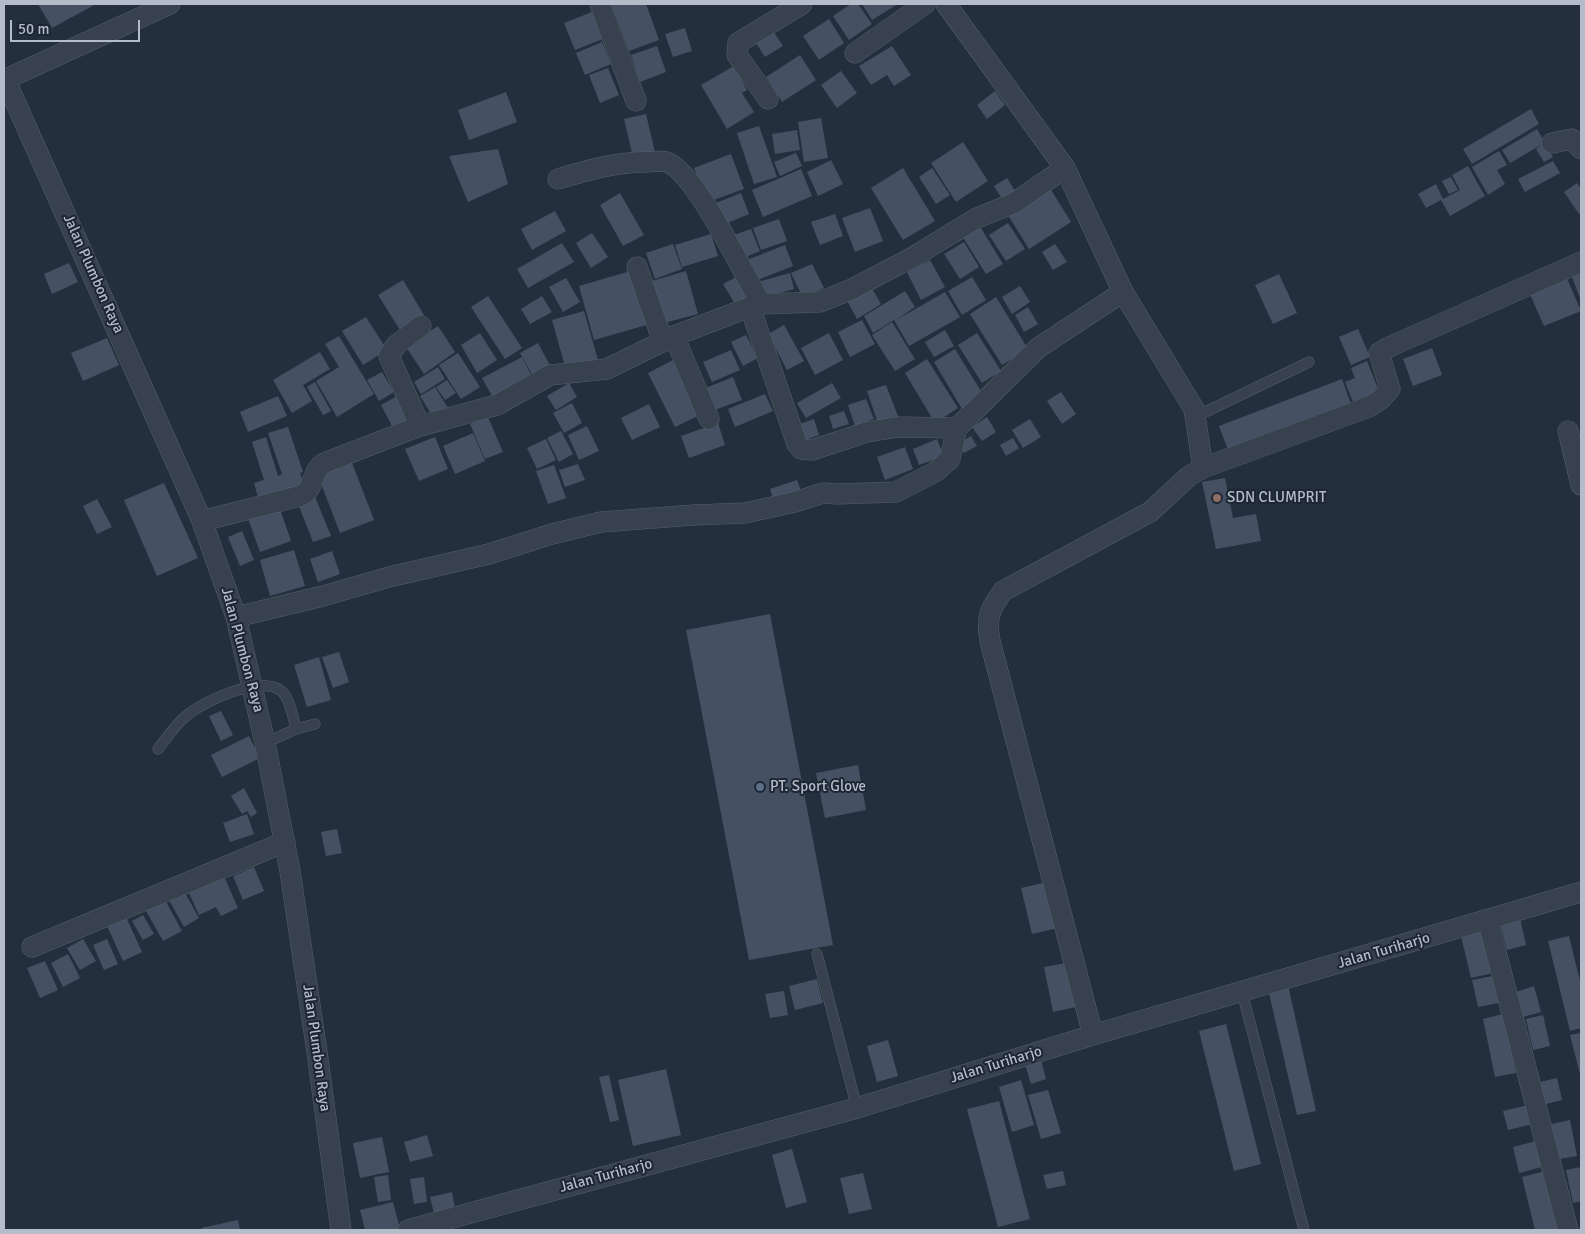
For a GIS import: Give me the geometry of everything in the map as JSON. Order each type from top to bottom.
[{"type":"street","points":[[5,79],[170,4]]},
{"type":"street","points":[[600,4],[636,101]]},
{"type":"street","points":[[768,100],[737,55],[738,43],[802,4]]},
{"type":"street","points":[[855,53],[925,4]]},
{"type":"street","points":[[946,4],[1065,168],[1123,292],[1196,416],[1203,468]]},
{"type":"street","name":"Jalan Plumbon Raya","points":[[5,79],[202,521],[236,617],[266,743],[284,842],[317,1052],[340,1230]]},
{"type":"street","points":[[1552,143],[1572,139],[1581,149]]},
{"type":"street","points":[[558,179],[607,165],[629,162],[666,162],[685,176],[723,234],[756,305],[797,444],[801,449],[818,449],[867,432],[898,427],[957,428]]},
{"type":"street","points":[[202,521],[307,492],[311,488],[317,470],[324,463],[420,426],[497,405],[550,375],[607,369],[668,339],[756,305],[820,302],[852,289],[913,257],[977,218],[1014,203],[1065,168]]},
{"type":"street","points":[[1094,1035],[990,641],[987,624],[990,612],[1003,591],[1150,512],[1189,476],[1203,468],[1369,407],[1381,399],[1390,389],[1379,353],[1581,262]]},
{"type":"street","points":[[637,267],[668,339],[709,419]]},
{"type":"street","points":[[236,617],[323,596],[389,577],[489,554],[552,534],[601,522],[694,514],[745,513],[795,502],[823,493],[896,492],[935,472],[950,459],[957,428],[1038,348],[1123,292]]},
{"type":"street","points":[[420,426],[389,356],[396,345],[421,326]]},
{"type":"street","points":[[1568,431],[1581,486]]},
{"type":"street","points":[[32,947],[284,842]]},
{"type":"street","name":"Jalan Turiharjo","points":[[408,1230],[857,1108],[1094,1035],[1488,921],[1581,892]]},
{"type":"street","points":[[1488,921],[1568,1230]]},
{"type":"lane","points":[[1196,416],[1309,362]]},
{"type":"lane","points":[[158,749],[184,717],[200,705],[219,696],[252,687],[269,686],[280,690],[286,696],[296,728]]},
{"type":"lane","points":[[266,743],[296,728],[315,724]]},
{"type":"lane","points":[[817,954],[857,1108]]},
{"type":"lane","points":[[1242,992],[1304,1230]]},
{"type":"building","points":[[38,4],[96,4],[52,28]]},
{"type":"building","points":[[611,4],[646,4],[659,40],[629,51]]},
{"type":"building","points":[[851,4],[858,4],[872,24],[849,40],[833,16]]},
{"type":"building","points":[[862,4],[898,4],[872,20]]},
{"type":"building","points":[[592,12],[603,39],[575,50],[564,23]]},
{"type":"building","points":[[829,19],[844,43],[819,60],[803,36]]},
{"type":"building","points":[[685,28],[692,51],[673,57],[665,34]]},
{"type":"building","points":[[772,29],[783,46],[765,57],[754,40]]},
{"type":"building","points":[[602,42],[611,64],[585,75],[576,53]]},
{"type":"building","points":[[657,46],[666,72],[640,82],[631,55]]},
{"type":"building","points":[[892,46],[911,75],[894,86],[887,75],[871,85],[859,66]]},
{"type":"building","points":[[800,55],[816,80],[782,102],[766,77]]},
{"type":"building","points":[[734,66],[747,90],[742,93],[754,112],[727,129],[701,85]]},
{"type":"building","points":[[608,68],[619,95],[600,103],[589,75]]},
{"type":"building","points":[[841,71],[857,93],[837,108],[821,85]]},
{"type":"building","points":[[995,91],[1005,105],[987,119],[977,105]]},
{"type":"building","points":[[506,92],[517,122],[469,140],[458,110]]},
{"type":"building","points":[[1531,109],[1539,124],[1472,164],[1463,149]]},
{"type":"building","points":[[646,114],[655,152],[633,157],[624,119]]},
{"type":"building","points":[[821,118],[828,158],[804,162],[798,122]]},
{"type":"building","points":[[759,126],[777,177],[754,184],[737,133]]},
{"type":"building","points":[[1537,129],[1553,157],[1544,162],[1536,149],[1541,145],[1510,163],[1502,150]]},
{"type":"building","points":[[797,130],[800,150],[775,154],[772,134]]},
{"type":"building","points":[[963,142],[988,181],[956,202],[931,163]]},
{"type":"building","points":[[498,149],[508,184],[468,202],[449,156]]},
{"type":"building","points":[[1499,151],[1507,165],[1497,170],[1505,184],[1488,195],[1472,167]]},
{"type":"building","points":[[796,153],[802,166],[780,176],[774,162]]},
{"type":"building","points":[[731,154],[744,189],[708,202],[694,168]]},
{"type":"building","points":[[831,160],[843,184],[818,196],[807,172]]},
{"type":"building","points":[[1553,161],[1560,173],[1525,192],[1518,179]]},
{"type":"building","points":[[1468,166],[1485,196],[1450,216],[1441,200],[1426,208],[1418,194],[1436,184],[1443,199],[1460,190],[1452,175]]},
{"type":"building","points":[[903,168],[935,221],[903,240],[871,188]]},
{"type":"building","points":[[932,168],[950,195],[936,204],[919,177]]},
{"type":"building","points":[[801,169],[812,196],[763,217],[752,190]]},
{"type":"building","points":[[1451,177],[1458,190],[1449,194],[1442,181]]},
{"type":"building","points":[[1007,178],[1017,194],[1004,202],[994,186]]},
{"type":"building","points":[[1577,183],[1581,189],[1581,212],[1579,214],[1564,192]]},
{"type":"building","points":[[1048,185],[1071,222],[1029,249],[1006,212]]},
{"type":"building","points":[[620,193],[644,235],[623,246],[600,205]]},
{"type":"building","points":[[741,193],[749,214],[725,224],[716,203]]},
{"type":"building","points":[[870,208],[883,241],[855,252],[842,218]]},
{"type":"building","points":[[555,211],[566,231],[532,250],[521,229]]},
{"type":"building","points":[[835,214],[843,236],[820,245],[811,222]]},
{"type":"building","points":[[779,219],[787,241],[761,250],[753,228]]},
{"type":"building","points":[[976,220],[1003,264],[986,274],[959,231]]},
{"type":"building","points":[[1008,223],[1025,249],[1006,261],[989,235]]},
{"type":"building","points":[[751,229],[760,251],[741,259],[731,236]]},
{"type":"building","points":[[592,233],[608,257],[591,268],[576,243]]},
{"type":"building","points":[[711,234],[718,256],[682,267],[675,245]]},
{"type":"building","points":[[964,242],[979,267],[960,279],[944,254]]},
{"type":"building","points":[[562,243],[574,262],[528,288],[517,269]]},
{"type":"building","points":[[673,244],[682,269],[655,279],[646,253]]},
{"type":"building","points":[[1055,244],[1067,262],[1053,270],[1042,252]]},
{"type":"building","points":[[785,245],[793,266],[750,283],[742,262]]},
{"type":"building","points":[[930,260],[945,287],[921,300],[907,272]]},
{"type":"building","points":[[69,263],[78,282],[52,294],[44,274]]},
{"type":"building","points":[[812,264],[824,288],[803,298],[791,273]]},
{"type":"building","points":[[634,270],[650,324],[594,340],[579,286]]},
{"type":"building","points":[[1581,270],[1581,301],[1571,274]]},
{"type":"building","points":[[686,271],[698,314],[664,323],[652,281]]},
{"type":"building","points":[[790,273],[794,289],[765,297],[761,281]]},
{"type":"building","points":[[1279,274],[1297,313],[1273,324],[1255,285]]},
{"type":"building","points":[[738,276],[752,298],[737,307],[723,284]]},
{"type":"building","points":[[1566,276],[1581,311],[1544,326],[1529,292]]},
{"type":"building","points":[[972,277],[986,300],[962,315],[948,291]]},
{"type":"building","points":[[566,278],[580,302],[563,312],[549,287]]},
{"type":"building","points":[[403,280],[424,315],[400,330],[378,295]]},
{"type":"building","points":[[870,285],[881,304],[857,319],[846,299]]},
{"type":"building","points":[[1020,286],[1030,302],[1012,314],[1002,297]]},
{"type":"building","points":[[905,291],[915,307],[896,320],[945,292],[960,317],[909,346],[894,320],[873,333],[864,316]]},
{"type":"building","points":[[488,296],[522,348],[505,359],[471,307]]},
{"type":"building","points":[[542,296],[552,312],[530,324],[521,309]]},
{"type":"building","points":[[996,297],[1028,349],[1002,365],[970,314]]},
{"type":"building","points":[[1028,307],[1038,324],[1024,332],[1015,315]]},
{"type":"building","points":[[584,311],[598,360],[566,370],[552,320]]},
{"type":"building","points":[[366,317],[387,350],[363,365],[342,331]]},
{"type":"building","points":[[862,320],[875,344],[850,357],[838,332]]},
{"type":"building","points":[[892,322],[915,359],[895,371],[872,335]]},
{"type":"building","points":[[784,325],[804,361],[787,370],[768,334]]},
{"type":"building","points":[[438,326],[455,352],[424,374],[406,347]]},
{"type":"building","points":[[1358,329],[1370,357],[1351,365],[1339,337]]},
{"type":"building","points":[[945,330],[954,346],[934,357],[925,342]]},
{"type":"building","points":[[480,333],[497,360],[477,373],[461,345]]},
{"type":"building","points":[[829,333],[843,360],[815,375],[801,348]]},
{"type":"building","points":[[977,333],[1001,371],[982,383],[958,345]]},
{"type":"building","points":[[746,335],[758,358],[743,366],[731,342]]},
{"type":"building","points":[[339,336],[374,394],[337,417],[316,381],[339,367],[325,344]]},
{"type":"building","points":[[107,338],[119,365],[83,381],[71,353]]},
{"type":"building","points":[[538,343],[552,369],[534,378],[520,353]]},
{"type":"building","points":[[1432,348],[1442,375],[1413,386],[1403,359]]},
{"type":"building","points":[[955,349],[984,396],[962,409],[934,362]]},
{"type":"building","points":[[731,350],[740,370],[712,382],[703,362]]},
{"type":"building","points":[[320,352],[330,369],[303,385],[312,401],[292,413],[273,380]]},
{"type":"building","points":[[458,353],[480,387],[461,399],[439,365]]},
{"type":"building","points":[[522,357],[532,377],[493,398],[482,378]]},
{"type":"building","points":[[675,359],[702,414],[675,427],[648,373]]},
{"type":"building","points":[[927,359],[958,408],[935,423],[905,373]]},
{"type":"building","points":[[1367,361],[1379,391],[1353,402],[1345,382],[1355,378],[1351,368]]},
{"type":"building","points":[[438,367],[445,379],[421,394],[414,382]]},
{"type":"building","points":[[382,372],[394,392],[379,401],[367,380]]},
{"type":"building","points":[[733,377],[742,400],[712,411],[703,389]]},
{"type":"building","points":[[1342,379],[1351,404],[1228,450],[1219,426]]},
{"type":"building","points":[[447,380],[456,393],[445,400],[436,387]]},
{"type":"building","points":[[315,382],[331,411],[323,415],[307,387]]},
{"type":"building","points":[[569,383],[577,397],[556,410],[547,396]]},
{"type":"building","points":[[832,383],[841,398],[806,418],[797,403]]},
{"type":"building","points":[[886,385],[899,419],[879,426],[867,391]]},
{"type":"building","points":[[435,387],[448,408],[433,417],[420,396]]},
{"type":"building","points":[[1061,392],[1076,414],[1062,424],[1047,401]]},
{"type":"building","points":[[401,394],[413,418],[393,428],[381,405]]},
{"type":"building","points":[[765,394],[773,411],[735,427],[728,409]]},
{"type":"building","points":[[278,396],[287,416],[248,432],[240,412]]},
{"type":"building","points":[[866,399],[874,419],[855,426],[848,405]]},
{"type":"building","points":[[572,403],[582,423],[564,433],[553,413]]},
{"type":"building","points":[[649,404],[660,427],[632,440],[621,418]]},
{"type":"building","points":[[844,411],[849,424],[833,429],[829,416]]},
{"type":"building","points":[[488,417],[503,452],[485,459],[470,424]]},
{"type":"building","points":[[987,417],[996,432],[982,441],[972,427]]},
{"type":"building","points":[[814,419],[819,435],[800,442],[794,426]]},
{"type":"building","points":[[1030,419],[1041,437],[1023,448],[1012,430]]},
{"type":"building","points":[[718,423],[725,445],[689,458],[681,436]]},
{"type":"building","points":[[587,426],[599,451],[579,460],[568,435]]},
{"type":"building","points":[[288,427],[303,472],[300,473],[305,487],[259,501],[254,483],[264,480],[252,442],[266,437],[278,476],[282,474],[268,433]]},
{"type":"building","points":[[561,431],[573,454],[559,462],[547,438]]},
{"type":"building","points":[[473,433],[485,461],[455,474],[443,446]]},
{"type":"building","points":[[971,436],[977,446],[964,453],[958,444]]},
{"type":"building","points":[[435,437],[448,469],[419,481],[405,449]]},
{"type":"building","points":[[1013,438],[1019,448],[1006,456],[1000,445]]},
{"type":"building","points":[[546,439],[556,460],[537,469],[527,448]]},
{"type":"building","points":[[937,439],[944,456],[919,465],[913,449]]},
{"type":"building","points":[[905,447],[913,469],[885,480],[877,457]]},
{"type":"building","points":[[351,460],[374,520],[340,533],[317,473]]},
{"type":"building","points":[[578,464],[585,480],[565,487],[559,470]]},
{"type":"building","points":[[554,465],[566,498],[548,504],[536,471]]},
{"type":"building","name":"SDN CLUMPRIT","points":[[1225,478],[1233,518],[1256,514],[1261,541],[1216,549],[1202,482]]},
{"type":"building","points":[[797,480],[802,494],[775,504],[770,489]]},
{"type":"building","points":[[164,483],[198,558],[157,576],[124,500]]},
{"type":"building","points":[[314,494],[331,536],[313,542],[297,501]]},
{"type":"building","points":[[97,499],[112,527],[97,534],[83,506]]},
{"type":"building","points":[[278,503],[291,541],[260,552],[246,513]]},
{"type":"building","points":[[242,531],[254,560],[240,566],[228,537]]},
{"type":"building","points":[[294,550],[305,586],[270,596],[260,560]]},
{"type":"building","points":[[332,551],[340,574],[318,582],[310,559]]},
{"type":"building","name":"PT. Sport Glove","points":[[770,614],[833,945],[749,960],[686,630]]},
{"type":"building","points":[[339,652],[349,682],[333,688],[322,657]]},
{"type":"building","points":[[319,657],[331,700],[307,707],[294,665]]},
{"type":"building","points":[[221,711],[233,735],[221,741],[209,716]]},
{"type":"building","points":[[249,736],[260,758],[222,777],[211,755]]},
{"type":"building","points":[[858,765],[866,810],[825,818],[816,773]]},
{"type":"building","points":[[244,788],[257,813],[251,817],[247,811],[242,814],[231,796]]},
{"type":"building","points":[[247,814],[254,834],[230,842],[223,823]]},
{"type":"building","points":[[337,829],[342,853],[326,856],[321,832]]},
{"type":"building","points":[[254,867],[264,891],[243,900],[233,876]]},
{"type":"building","points":[[223,874],[238,908],[221,916],[216,907],[199,915],[188,891]]},
{"type":"building","points":[[1047,882],[1058,928],[1032,934],[1021,888]]},
{"type":"building","points":[[184,891],[199,918],[184,927],[169,900]]},
{"type":"building","points":[[164,898],[182,931],[163,941],[145,909]]},
{"type":"building","points":[[143,915],[154,934],[143,940],[132,921]]},
{"type":"building","points":[[126,917],[142,952],[123,961],[107,926]]},
{"type":"building","points":[[1520,918],[1526,945],[1507,950],[1500,923]]},
{"type":"building","points":[[1483,931],[1493,973],[1471,978],[1461,936]]},
{"type":"building","points":[[1569,936],[1581,985],[1581,1028],[1570,1031],[1548,941]]},
{"type":"building","points":[[83,939],[96,961],[80,970],[67,948]]},
{"type":"building","points":[[107,939],[118,964],[104,970],[93,945]]},
{"type":"building","points":[[68,954],[80,978],[63,987],[51,963]]},
{"type":"building","points":[[45,961],[58,990],[40,998],[27,968]]},
{"type":"building","points":[[1066,963],[1076,1007],[1053,1012],[1044,967]]},
{"type":"building","points":[[1498,975],[1504,1002],[1478,1007],[1472,980]]},
{"type":"building","points":[[817,979],[823,1003],[795,1010],[789,986]]},
{"type":"building","points":[[1288,985],[1316,1111],[1297,1115],[1268,989]]},
{"type":"building","points":[[1534,986],[1541,1012],[1523,1017],[1516,992]]},
{"type":"building","points":[[784,991],[788,1015],[770,1018],[765,994]]},
{"type":"building","points":[[1503,1014],[1516,1073],[1495,1077],[1483,1019]]},
{"type":"building","points":[[1543,1015],[1550,1046],[1533,1050],[1526,1019]]},
{"type":"building","points":[[1226,1024],[1261,1164],[1234,1171],[1199,1031]]},
{"type":"building","points":[[1581,1033],[1581,1078],[1570,1035]]},
{"type":"building","points":[[888,1040],[898,1076],[877,1082],[867,1046]]},
{"type":"building","points":[[1040,1056],[1046,1079],[1031,1084],[1024,1061]]},
{"type":"building","points":[[666,1069],[681,1135],[633,1146],[618,1080]]},
{"type":"building","points":[[609,1075],[619,1120],[610,1122],[599,1077]]},
{"type":"building","points":[[1557,1078],[1562,1100],[1542,1105],[1536,1083]]},
{"type":"building","points":[[1021,1080],[1034,1125],[1012,1132],[999,1087]]},
{"type":"building","points":[[1048,1090],[1061,1133],[1041,1139],[1028,1095]]},
{"type":"building","points":[[999,1101],[1030,1219],[998,1227],[967,1109]]},
{"type":"building","points":[[1528,1105],[1533,1124],[1508,1130],[1503,1111]]},
{"type":"building","points":[[1570,1120],[1577,1156],[1554,1160],[1547,1125]]},
{"type":"building","points":[[427,1135],[433,1156],[410,1162],[404,1142]]},
{"type":"building","points":[[382,1137],[389,1172],[360,1178],[353,1143]]},
{"type":"building","points":[[1536,1141],[1542,1167],[1519,1173],[1513,1147]]},
{"type":"building","points":[[792,1149],[807,1202],[786,1208],[772,1155]]},
{"type":"building","points":[[1581,1167],[1581,1201],[1573,1203],[1566,1170]]},
{"type":"building","points":[[1549,1170],[1565,1230],[1535,1230],[1522,1177]]},
{"type":"building","points":[[1063,1171],[1066,1185],[1047,1189],[1043,1175]]},
{"type":"building","points":[[863,1173],[872,1209],[849,1214],[840,1178]]},
{"type":"building","points":[[388,1175],[391,1200],[378,1202],[374,1177]]},
{"type":"building","points":[[424,1177],[427,1202],[414,1204],[410,1179]]},
{"type":"building","points":[[452,1192],[455,1208],[434,1213],[430,1197]]},
{"type":"building","points":[[393,1202],[400,1229],[365,1230],[360,1210]]},
{"type":"building","points":[[238,1220],[240,1230],[202,1230],[201,1228]]},
{"type":"place","name":"SDN CLUMPRIT","points":[[1217,498]]},
{"type":"place","name":"PT. Sport Glove","points":[[760,787]]}]
